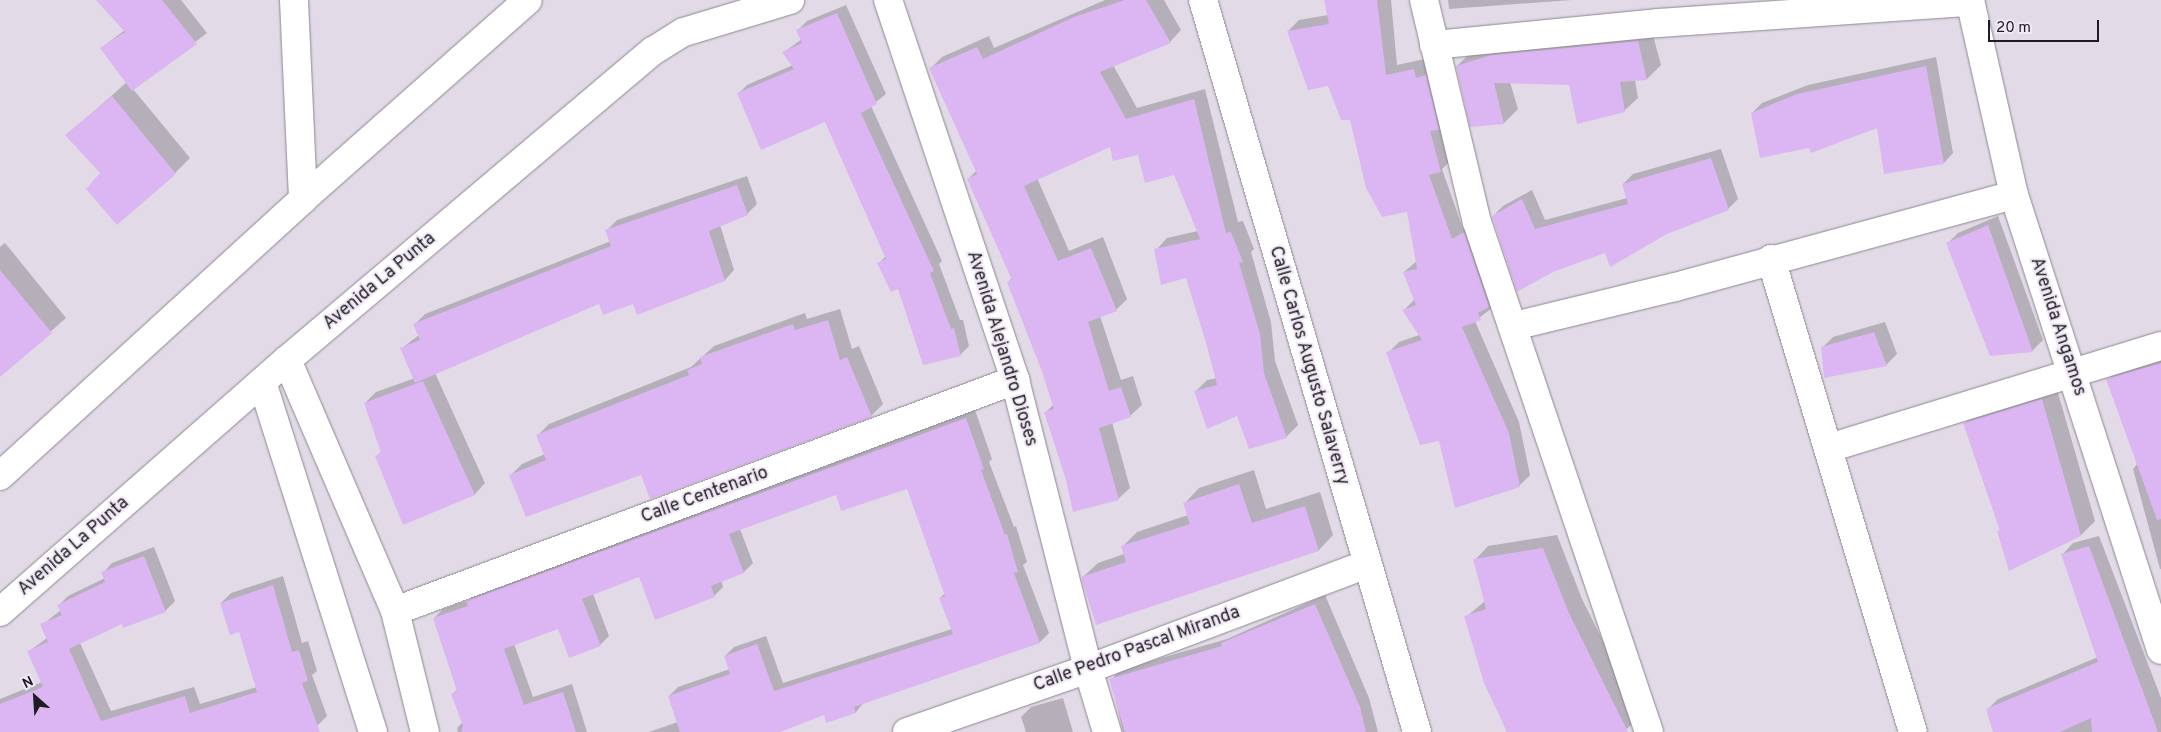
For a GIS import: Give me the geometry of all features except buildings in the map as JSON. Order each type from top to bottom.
[{"type":"street","points":[[294,0],[303,199]]},
{"type":"street","points":[[0,476],[303,199],[528,0]]},
{"type":"street","name":"Avenida La Punta","points":[[0,612],[262,382],[653,51],[684,32],[790,0]]},
{"type":"street","name":"Avenida Alejandro Dioses","points":[[888,0],[1015,380],[1088,669],[1107,732]]},
{"type":"street","name":"Calle Carlos Augusto Salaverry","points":[[1203,0],[1365,565],[1417,732]]},
{"type":"street","points":[[1424,0],[1477,222],[1514,326],[1649,732]]},
{"type":"street","points":[[1434,45],[1658,23],[1970,1]]},
{"type":"street","name":"Avenida Angamos","points":[[1970,1],[2014,195],[2161,650]]},
{"type":"street","points":[[1514,326],[1675,287],[1771,259],[2014,195]]},
{"type":"street","points":[[1771,259],[1913,732]]},
{"type":"street","points":[[1829,448],[2071,371],[2161,346]]},
{"type":"street","points":[[288,360],[395,611],[425,732]]},
{"type":"street","name":"Calle Centenario","points":[[395,611],[1015,380]]},
{"type":"street","points":[[262,382],[373,732]]},
{"type":"street","name":"Calle Pedro Pascal Miranda","points":[[907,732],[1088,669],[1365,565]]}]
